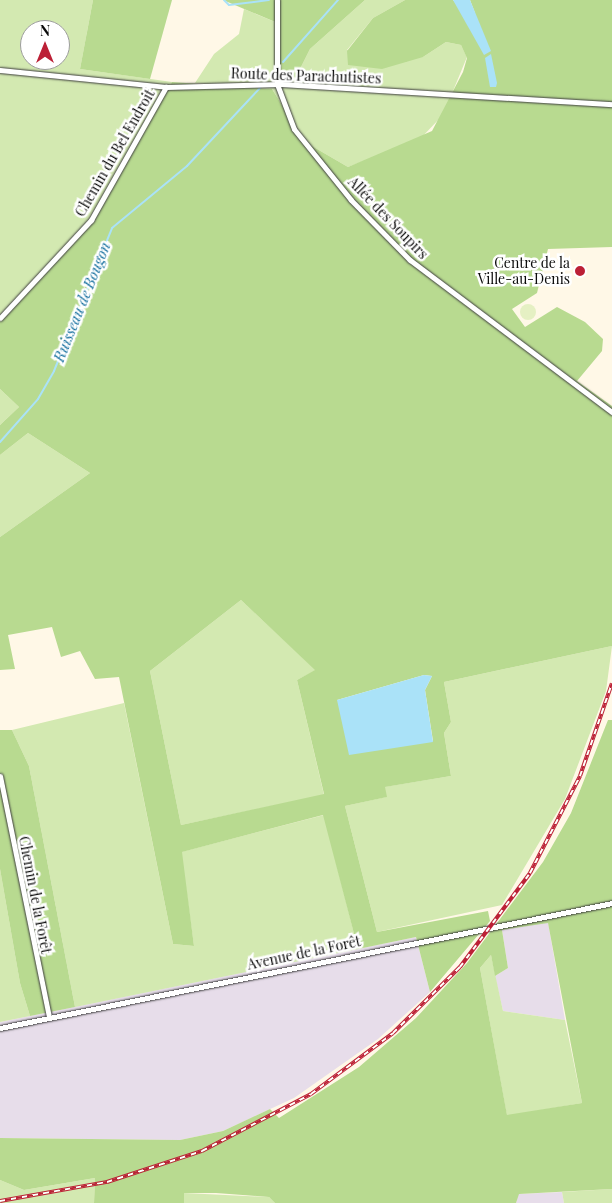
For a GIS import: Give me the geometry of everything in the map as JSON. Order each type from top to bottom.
[{"type":"street","points":[[277,0],[277,84]]},
{"type":"street","name":"Route des Parachutistes","points":[[0,70],[166,87],[277,84],[612,104]]},
{"type":"street","name":"Allée des Soupirs","points":[[277,84],[294,129],[351,200],[410,260],[612,412]]},
{"type":"street","name":"Chemin du Bel Endroit","points":[[0,318],[91,220],[166,87]]},
{"type":"street","name":"Chemin de la Forêt","points":[[0,776],[49,1017]]},
{"type":"street","name":"Avenue de la Forêt","points":[[0,1028],[612,903]]},
{"type":"shaded area","points":[[548,922],[565,1020],[503,1011],[495,976],[508,968],[502,930]]},
{"type":"shaded area","points":[[416,937],[430,992],[378,1039],[294,1098],[223,1131],[180,1140],[0,1138],[0,1022]]},
{"type":"shaded area","points":[[562,1192],[564,1203],[516,1203],[518,1194]]},
{"type":"green space","points":[[0,0],[93,0],[80,69],[172,82],[93,222],[0,321]]},
{"type":"green space","points":[[93,0],[172,0],[150,79],[80,69]]},
{"type":"green space","points":[[223,0],[365,0],[310,49],[296,77],[280,76],[280,24]]},
{"type":"green space","points":[[365,0],[405,0],[373,18],[347,50],[423,57],[446,42],[461,45],[467,57],[443,115],[419,140],[348,167],[305,142],[272,89],[195,83],[214,54],[239,34],[244,9],[280,24],[280,75],[296,77],[310,49]]},
{"type":"green space","points":[[405,0],[453,0],[466,16],[475,13],[470,0],[612,0],[612,247],[548,249],[537,293],[512,309],[525,327],[557,307],[585,322],[603,339],[602,351],[577,381],[612,406],[612,646],[444,682],[451,722],[444,733],[451,776],[385,787],[387,797],[345,806],[377,932],[488,911],[490,921],[430,992],[416,937],[358,949],[323,815],[182,852],[194,946],[173,944],[119,677],[95,679],[80,651],[61,657],[52,627],[8,635],[15,669],[0,670],[0,537],[90,473],[28,433],[0,455],[0,425],[19,407],[0,389],[0,321],[93,222],[172,82],[272,89],[305,142],[348,167],[432,131],[463,72],[467,58],[461,45],[446,42],[423,57],[382,69],[348,65],[347,51],[373,18]],"holes":[[[241,600],[315,670],[297,680],[324,794],[181,825],[150,671]],[[424,675],[432,676],[425,690],[433,741],[337,700]]]},
{"type":"green space","points":[[525,304],[531,304],[536,309],[534,318],[525,320],[520,315],[520,309]]},
{"type":"green space","points":[[0,389],[19,407],[0,425]]},
{"type":"green space","points":[[28,433],[90,473],[0,537],[0,455]]},
{"type":"green space","points":[[241,600],[316,670],[297,680],[324,795],[181,825],[150,671]]},
{"type":"green space","points":[[612,646],[606,691],[565,799],[502,905],[377,932],[345,806],[386,797],[384,787],[451,776],[444,733],[451,722],[444,682]]},
{"type":"green space","points":[[124,703],[173,944],[194,946],[181,852],[324,815],[358,949],[75,1007],[29,766],[12,730]]},
{"type":"green space","points":[[608,720],[612,720],[612,1189],[519,1194],[516,1203],[275,1203],[269,1197],[216,1193],[184,1193],[184,1203],[94,1203],[95,1178],[24,1190],[0,1180],[0,1138],[180,1140],[223,1131],[270,1109],[279,1118],[359,1067],[416,1018],[467,963],[543,862],[571,813]],"holes":[[[548,923],[582,1103],[507,1115],[480,968],[491,955],[495,976],[508,968],[502,930]]]},
{"type":"green space","points":[[0,730],[12,730],[29,766],[75,1007],[30,1016],[20,983],[0,869]]},
{"type":"green space","points":[[0,869],[20,983],[30,1016],[0,1022]]},
{"type":"green space","points":[[491,955],[503,1011],[565,1020],[582,1103],[507,1116],[480,968]]},
{"type":"green space","points":[[95,1178],[94,1203],[0,1203],[0,1180],[24,1190]]},
{"type":"green space","points":[[612,1189],[612,1203],[564,1203],[562,1192]]},
{"type":"green space","points":[[184,1193],[269,1197],[275,1203],[184,1203]]},
{"type":"water","points":[[453,0],[470,0],[491,51],[484,55]]},
{"type":"water","points":[[491,54],[497,83],[496,87],[490,87],[485,58]]},
{"type":"water","points":[[424,675],[432,676],[425,690],[433,742],[349,755],[337,700]]},
{"type":"waterway","points":[[224,0],[229,5],[269,0]]},
{"type":"waterway","name":"Ruisseau de Bougon","points":[[283,62],[338,0]]},
{"type":"waterway","name":"Ruisseau de Bougon","points":[[0,442],[38,399],[54,371],[112,228],[187,166],[260,88]]},
{"type":"railway","points":[[0,1201],[107,1182],[202,1151],[311,1094],[393,1033],[460,967],[530,873],[580,776],[612,683]]},
{"type":"place","name":"Centre de la Ville-au-Denis","points":[[580,271]]}]
